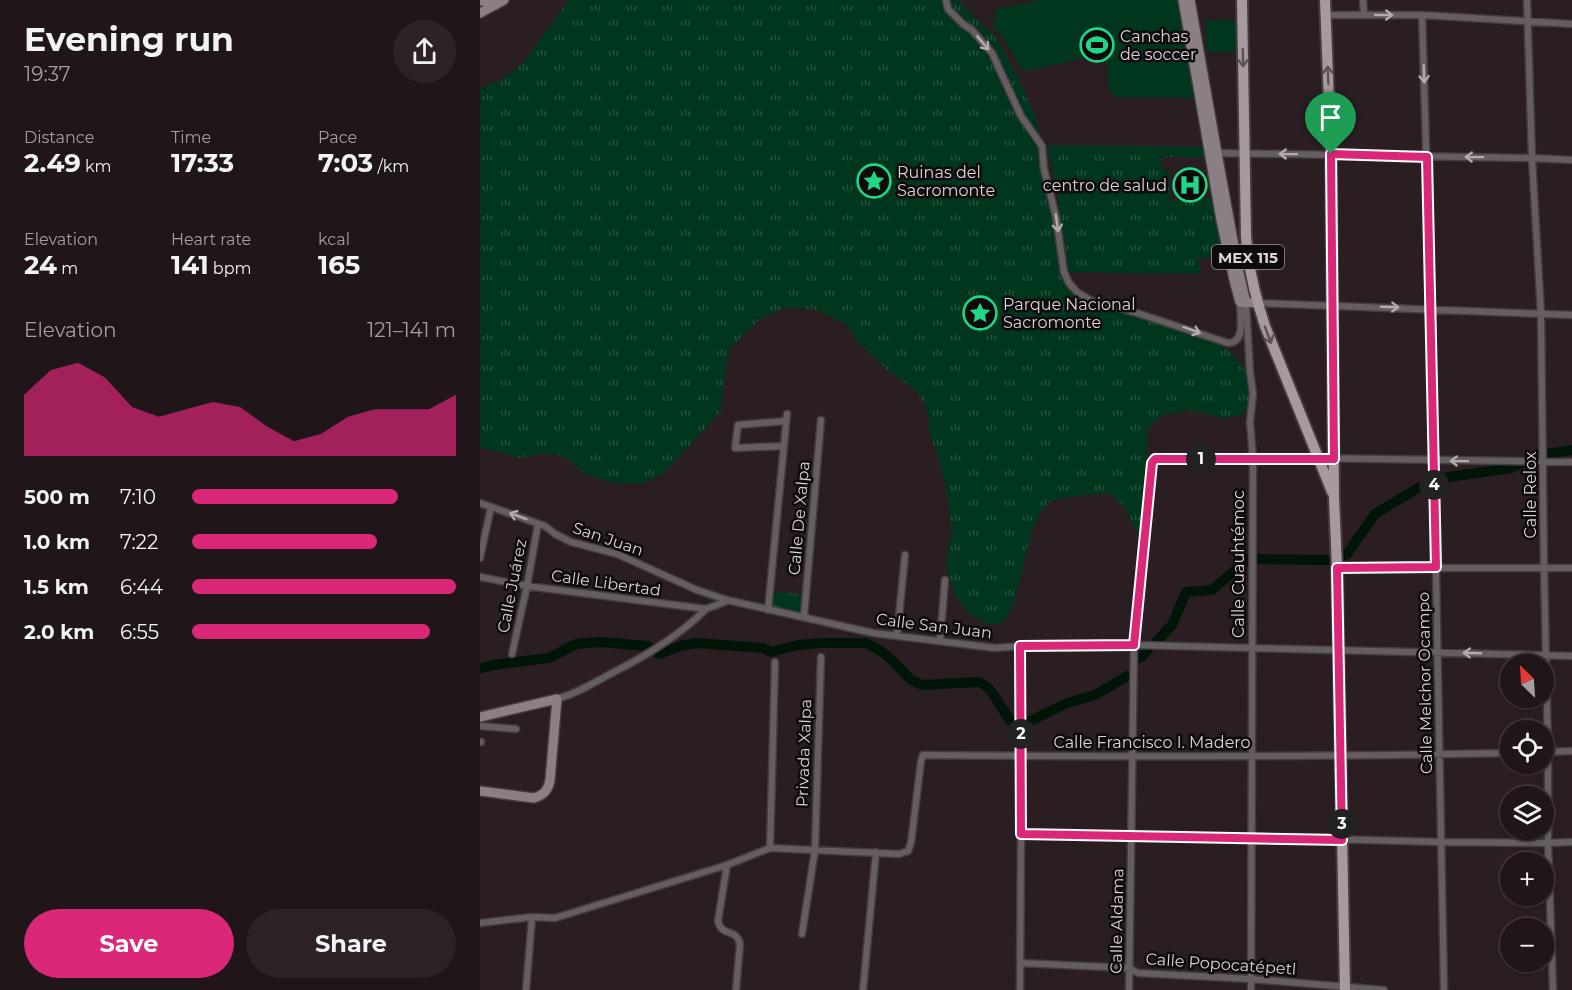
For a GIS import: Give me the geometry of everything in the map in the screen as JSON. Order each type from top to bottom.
[{"type":"main road","points":[[480,1],[504,0]]},
{"type":"main road","points":[[480,13],[504,0]]},
{"type":"main road","name":"Calle Cuauhtémoc","points":[[1183,0],[1192,31],[1203,93],[1229,261],[1248,303]]},
{"type":"main road","name":"Calle Cuauhtémoc","points":[[1190,0],[1192,31]]},
{"type":"main road","name":"MEX 115","points":[[1242,0],[1248,303],[1264,326],[1334,498]]},
{"type":"main road","name":"MEX 115","points":[[1325,0],[1331,154],[1334,498],[1345,988]]},
{"type":"main road","points":[[480,717],[556,699],[549,788],[542,796],[534,798],[480,790]]},
{"type":"street","name":"Calle Cuauhtémoc","points":[[946,0],[948,9],[972,30],[992,53],[1021,116],[1042,146],[1044,169],[1056,217],[1064,272],[1069,283],[1077,292],[1092,301],[1134,312],[1228,343],[1233,343],[1240,336],[1248,303]]},
{"type":"street","points":[[1363,0],[1364,14]]},
{"type":"street","name":"Calle Relox","points":[[1527,0],[1540,314],[1547,654]]},
{"type":"street","points":[[1325,15],[1422,15],[1572,24]]},
{"type":"street","name":"Calle Melchor Ocampo","points":[[1422,15],[1431,309],[1444,990]]},
{"type":"street","points":[[1213,153],[1572,160]]},
{"type":"street","name":"Calle Cuauhtémoc","points":[[1248,303],[1250,372],[1253,393],[1250,423],[1253,459],[1251,990]]},
{"type":"street","points":[[1248,303],[1572,315]]},
{"type":"street","points":[[768,610],[784,446],[786,418],[738,425],[735,448],[784,446]]},
{"type":"street","name":"Calle De Xalpa","points":[[804,618],[821,420]]},
{"type":"street","points":[[1253,459],[1535,462],[1543,455],[1572,462]]},
{"type":"street","name":"Calle Aldama","points":[[1129,990],[1134,645],[1152,463],[1155,459],[1253,459]]},
{"type":"street","name":"San Juan","points":[[480,503],[538,524],[571,542],[617,554],[697,590],[727,600]]},
{"type":"street","points":[[480,558],[491,507]]},
{"type":"street","name":"Calle Juárez","points":[[512,654],[538,524]]},
{"type":"street","points":[[897,636],[905,555]]},
{"type":"street","points":[[1337,561],[1436,567],[1572,568]]},
{"type":"street","name":"Calle Libertad","points":[[480,577],[527,586],[706,609]]},
{"type":"street","points":[[940,641],[945,580]]},
{"type":"street","points":[[556,699],[575,693],[625,667],[681,632],[706,609],[727,600]]},
{"type":"street","name":"Calle San Juan","points":[[727,600],[873,633],[995,648],[1134,645],[1511,654]]},
{"type":"street","points":[[1020,646],[1020,990]]},
{"type":"street","name":"Calle San Juan","points":[[1554,655],[1572,656]]},
{"type":"street","name":"Privada Xalpa","points":[[802,934],[815,850],[821,657]]},
{"type":"street","points":[[770,848],[775,662]]},
{"type":"street","points":[[480,726],[516,729]]},
{"type":"street","points":[[1554,752],[1572,752]]},
{"type":"street","name":"Calle Francisco I. Madero","points":[[876,852],[899,854],[908,851],[923,755],[1500,753]]},
{"type":"street","name":"Calle Relox","points":[[1546,774],[1553,990]]},
{"type":"street","points":[[1021,834],[1441,842],[1572,842]]},
{"type":"street","points":[[480,923],[532,917],[555,918],[727,865],[770,848],[876,852],[863,990]]},
{"type":"street","points":[[727,865],[718,921],[723,931],[734,933],[739,938],[736,990]]},
{"type":"street","points":[[526,990],[532,917]]},
{"type":"street","name":"Calle Popocatépetl","points":[[1020,963],[1129,968],[1138,973],[1251,979],[1384,990]]},
{"type":"green space","name":"Parque Nacional Sacromonte","points":[[569,0],[958,0],[998,40],[1034,112],[1053,190],[1059,242],[1070,282],[1088,298],[1211,337],[1217,341],[1238,361],[1249,377],[1252,393],[1243,415],[1224,418],[1188,410],[1167,414],[1156,420],[1147,431],[1147,466],[1141,533],[1136,531],[1129,515],[1118,500],[1109,494],[1098,493],[1062,498],[1054,500],[1045,507],[1031,534],[1009,613],[1000,624],[989,625],[968,613],[955,595],[949,578],[946,560],[952,535],[945,481],[929,430],[929,414],[918,392],[886,369],[859,343],[846,324],[814,309],[784,308],[759,320],[730,348],[724,375],[721,411],[663,474],[641,484],[613,483],[584,474],[566,457],[542,453],[520,458],[480,447],[480,89],[501,80],[523,63]]},
{"type":"green space","name":"Canchas de soccer","points":[[1043,0],[1178,0],[1195,98],[1116,97],[1109,90],[1107,53],[1022,70],[1003,37],[993,29],[996,9]]},
{"type":"green space","points":[[1205,20],[1235,20],[1236,52],[1207,52]]},
{"type":"green space","points":[[1047,145],[1204,147],[1207,157],[1161,157],[1161,169],[1169,171],[1170,201],[1213,198],[1225,258],[1198,258],[1201,274],[1069,272],[1061,235],[1057,189]]},
{"type":"green space","points":[[772,591],[804,595],[803,615],[770,607]]},
{"type":"waterway","points":[[1156,642],[1172,625],[1186,592],[1212,590],[1248,559],[1333,560],[1347,554],[1375,514],[1428,482],[1511,468],[1540,455],[1572,450]]},
{"type":"waterway","points":[[480,668],[549,658],[576,644],[599,642],[648,646]]},
{"type":"waterway","points":[[659,654],[680,646],[697,643],[763,648],[771,652],[798,645],[866,643],[881,651],[911,680],[922,685],[979,682],[985,685],[1013,723]]},
{"type":"waterway","points":[[1140,658],[1148,650]]},
{"type":"waterway","points":[[1026,723],[1065,704],[1097,694],[1127,676]]},
{"type":"place","name":"Canchas de soccer","points":[[1097,45]]},
{"type":"place","name":"Ruinas del Sacromonte","points":[[874,181]]},
{"type":"place","name":"centro de salud","points":[[1190,185]]},
{"type":"place","name":"Parque Nacional Sacromonte","points":[[980,313]]},
{"type":"route","points":[[1331,154],[1427,157],[1436,567],[1337,568],[1342,840],[1021,834],[1020,646],[1134,645],[1152,463],[1155,459],[1334,459],[1331,154]]}]
